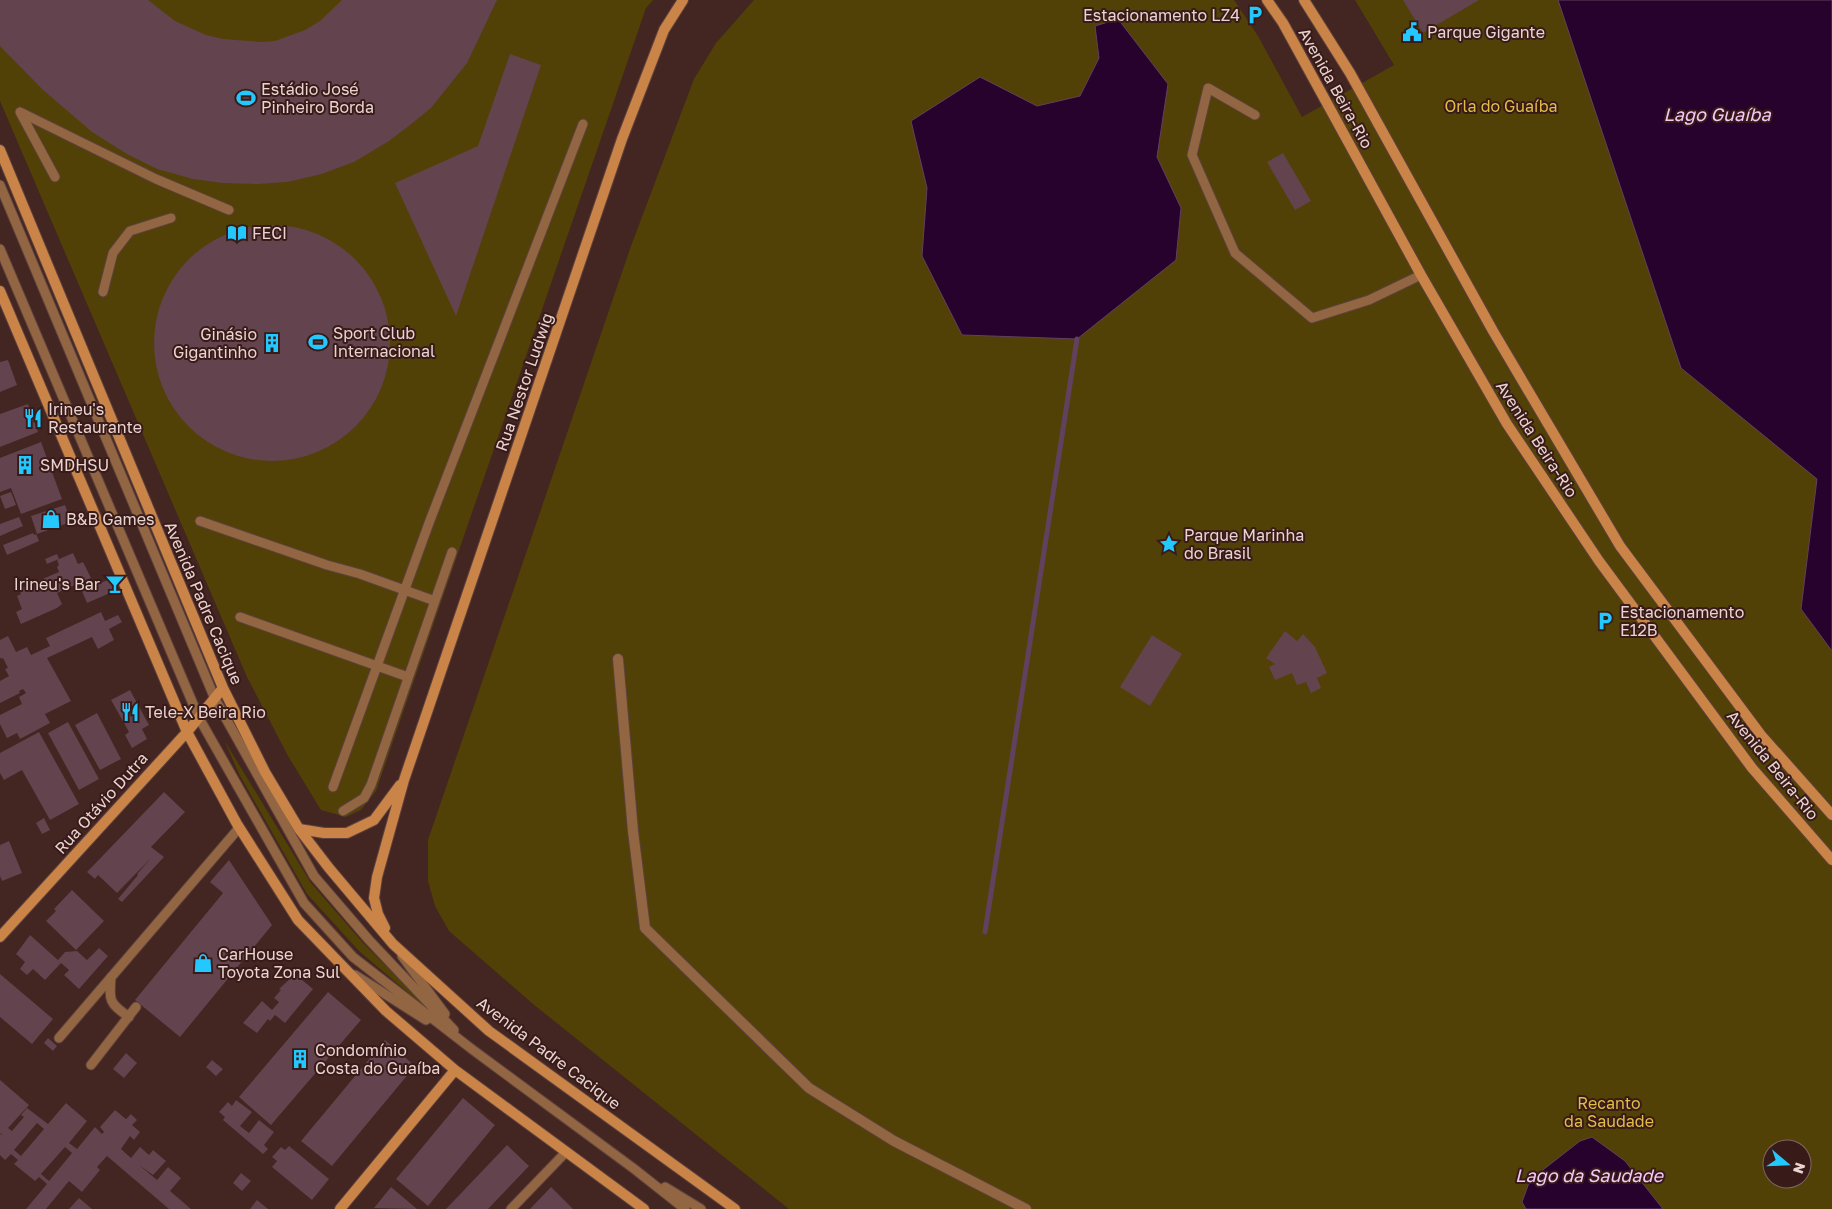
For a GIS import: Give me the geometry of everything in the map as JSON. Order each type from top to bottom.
[{"type":"main road","name":"Rua Nestor Ludwig","points":[[393,944],[378,914],[374,898],[377,877],[404,780],[622,139],[664,30],[683,0]]},
{"type":"main road","name":"Avenida Beira-Rio","points":[[1267,0],[1283,23],[1421,276],[1506,424],[1599,561],[1752,768],[1832,860]]},
{"type":"main road","name":"Avenida Beira-Rio","points":[[1304,0],[1350,73],[1494,331],[1620,546],[1761,735],[1832,815]]},
{"type":"main road","name":"Avenida Padre Cacique","points":[[0,150],[223,688],[265,772],[299,829],[393,944],[489,1031],[735,1209]]},
{"type":"main road","points":[[0,291],[187,732],[239,828],[298,920],[386,1011],[455,1070],[644,1209]]},
{"type":"main road","name":"Rua Otávio Dutra","points":[[1,932],[187,732],[223,688]]},
{"type":"main road","name":"Rua Nestor Ludwig","points":[[299,829],[324,833],[347,833],[374,820],[404,780]]},
{"type":"main road","points":[[340,1209],[455,1070]]},
{"type":"street","points":[[618,660],[633,831],[645,928],[809,1088],[894,1141],[1026,1209]]},
{"type":"lane","points":[[1255,115],[1208,88],[1192,155],[1235,253],[1312,318],[1369,300],[1421,276]]},
{"type":"lane","points":[[55,177],[20,112],[156,180],[229,210]]},
{"type":"lane","points":[[333,788],[404,591],[583,124]]},
{"type":"lane","points":[[0,185],[215,699],[314,876],[370,940],[472,1050]]},
{"type":"lane","points":[[103,292],[113,253],[130,231],[171,218]]},
{"type":"lane","points":[[0,249],[199,718],[304,903],[353,957],[472,1050],[685,1209]]},
{"type":"lane","points":[[200,521],[435,601]]},
{"type":"lane","points":[[343,811],[364,798],[370,785],[452,552]]},
{"type":"lane","points":[[240,617],[408,677]]},
{"type":"lane","points":[[59,1038],[239,828]]},
{"type":"lane","points":[[393,944],[472,1050]]},
{"type":"lane","points":[[343,968],[472,1050]]},
{"type":"lane","points":[[111,977],[110,992],[112,1003],[129,1017]]},
{"type":"lane","points":[[91,1065],[136,1007]]},
{"type":"lane","points":[[511,1209],[566,1152]]},
{"type":"lane","points":[[632,1168],[701,1209]]},
{"type":"green space","name":"Sport Club Internacional","points":[[0,0],[653,0],[646,8],[376,791],[361,810],[346,817],[321,810],[288,756],[247,677],[0,101]]},
{"type":"green space","name":"Parque Marinha do Brasil","points":[[754,0],[1234,0],[1258,36],[1302,117],[1394,65],[1355,0],[1563,0],[1817,479],[1801,609],[1832,651],[1832,1209],[789,1209],[533,1004],[449,931],[435,906],[428,881],[428,840],[631,246],[694,79],[716,43]]},
{"type":"green space","points":[[224,740],[311,883],[365,945],[439,1019],[359,951],[307,894],[239,774]]},
{"type":"water","name":"Lago Guaíba","points":[[1558,0],[1832,0],[1832,651],[1801,609],[1817,479],[1681,368]]},
{"type":"water","points":[[1118,19],[1168,84],[1157,157],[1181,208],[1176,260],[1077,339],[962,335],[922,256],[927,188],[911,121],[980,77],[1037,106],[1080,96],[1099,58],[1095,26]]},
{"type":"water","name":"Lago da Saudade","points":[[1592,1137],[1625,1161],[1663,1209],[1526,1209],[1522,1202],[1530,1180],[1580,1141]]},
{"type":"building","name":"Estádio José Pinheiro Borda","points":[[0,0],[148,0],[175,21],[206,35],[223,39],[261,42],[275,41],[305,30],[320,21],[342,0],[497,0],[467,63],[431,108],[410,125],[389,141],[354,162],[322,174],[287,182],[258,184],[223,183],[193,179],[157,169],[127,154],[92,132],[42,89],[0,46]]},
{"type":"building","points":[[1403,0],[1479,0],[1423,33]]},
{"type":"building","points":[[510,54],[541,65],[456,316],[395,183],[478,146]]},
{"type":"building","points":[[1283,153],[1311,201],[1295,210],[1267,162]]},
{"type":"building","name":"Ginásio Gigantinho","points":[[260,225],[284,225],[306,230],[328,239],[356,259],[370,277],[381,298],[388,320],[390,343],[388,366],[381,388],[370,409],[356,427],[328,447],[306,456],[284,461],[260,461],[238,456],[216,447],[197,435],[180,418],[168,399],[159,377],[154,355],[154,331],[159,309],[168,287],[180,268],[197,251],[216,239],[238,230]]},
{"type":"building","points":[[8,360],[17,385],[0,392],[0,362]]},
{"type":"building","points":[[28,404],[38,432],[0,447],[0,414]]},
{"type":"building","points":[[41,442],[62,499],[21,514],[11,488],[0,492],[0,458]]},
{"type":"building","points":[[11,492],[16,505],[5,509],[0,496]]},
{"type":"building","name":"B&B Games","points":[[65,505],[71,522],[37,534],[31,516]]},
{"type":"building","points":[[19,517],[23,526],[0,536],[0,524]]},
{"type":"building","points":[[33,533],[34,535],[36,534],[39,541],[7,555],[3,545]]},
{"type":"building","points":[[73,553],[78,564],[83,562],[91,578],[57,593],[62,604],[57,608],[21,624],[16,612],[22,609],[17,596],[21,594],[19,589],[59,572],[57,560]]},
{"type":"building","points":[[57,554],[59,559],[47,564],[45,559]]},
{"type":"building","points":[[112,578],[117,590],[87,603],[82,591]]},
{"type":"building","points":[[101,612],[105,621],[118,615],[122,622],[109,629],[114,640],[98,649],[92,637],[47,658],[71,701],[45,714],[50,723],[20,739],[17,733],[7,738],[0,724],[0,715],[22,704],[19,697],[26,693],[23,689],[19,691],[20,693],[0,703],[0,681],[9,676],[5,669],[8,668],[3,658],[1,659],[0,657],[0,640],[8,636],[16,652],[27,647],[31,655],[50,646],[46,638]]},
{"type":"building","points":[[1285,631],[1297,641],[1303,634],[1315,647],[1327,673],[1317,678],[1321,688],[1311,693],[1306,682],[1297,685],[1292,673],[1275,680],[1269,667],[1275,664],[1266,658]]},
{"type":"building","points":[[1152,635],[1182,654],[1150,706],[1120,687]]},
{"type":"building","name":"Tele-X Beira Rio","points":[[130,690],[149,725],[142,729],[147,739],[132,748],[125,735],[129,732],[111,700]]},
{"type":"building","points":[[97,713],[121,759],[100,770],[75,725]]},
{"type":"building","points":[[68,722],[99,779],[79,790],[48,733]]},
{"type":"building","points":[[39,732],[79,804],[50,820],[22,770],[4,780],[0,773],[0,753]]},
{"type":"building","points":[[164,792],[185,812],[151,847],[164,857],[122,902],[118,899],[151,858],[117,893],[98,875],[95,879],[87,872]]},
{"type":"building","points":[[44,818],[50,830],[42,834],[36,823]]},
{"type":"building","points":[[9,841],[22,873],[2,881],[0,876],[0,845]]},
{"type":"building","name":"CarHouse Toyota Zona Sul","points":[[229,860],[272,925],[180,1037],[135,1000],[223,893],[210,882]]},
{"type":"building","points":[[72,890],[104,921],[76,950],[46,921],[56,911],[54,909]]},
{"type":"building","points":[[30,935],[58,960],[65,952],[77,951],[87,960],[99,948],[108,956],[79,989],[64,975],[69,970],[61,963],[45,980],[33,969],[27,975],[20,969],[25,962],[16,954]]},
{"type":"building","points":[[0,974],[53,1019],[32,1044],[0,1017]]},
{"type":"building","points":[[295,974],[313,989],[285,1023],[275,1015],[270,1021],[268,1019],[257,1033],[243,1023],[262,1001],[272,1010],[279,1002],[274,998],[281,990],[279,989]]},
{"type":"building","name":"Condomínio Costa do Guaíba","points":[[328,992],[361,1020],[271,1125],[239,1097]]},
{"type":"building","points":[[48,1038],[57,1046],[53,1051],[44,1043]]},
{"type":"building","points":[[385,1040],[415,1066],[332,1166],[301,1141]]},
{"type":"building","points":[[126,1053],[137,1063],[124,1078],[113,1069]]},
{"type":"building","points":[[212,1060],[223,1069],[216,1076],[206,1067]]},
{"type":"building","points":[[0,1080],[29,1105],[8,1128],[12,1131],[24,1117],[21,1115],[27,1108],[48,1124],[66,1103],[87,1121],[69,1143],[77,1149],[95,1127],[102,1134],[104,1132],[100,1127],[115,1110],[126,1119],[131,1114],[137,1120],[132,1125],[140,1132],[134,1140],[130,1136],[121,1149],[131,1158],[140,1147],[149,1155],[153,1150],[166,1161],[153,1175],[139,1165],[157,1180],[168,1167],[181,1178],[170,1191],[191,1209],[169,1209],[107,1156],[97,1167],[100,1170],[82,1192],[69,1181],[46,1209],[26,1209],[47,1184],[39,1177],[35,1181],[14,1164],[18,1160],[11,1154],[5,1160],[0,1155],[0,1134],[3,1135],[0,1133]],"holes":[[[37,1123],[44,1129],[21,1156],[14,1150]],[[65,1147],[72,1153],[49,1181],[41,1174]]]},
{"type":"building","points":[[463,1098],[495,1125],[428,1206],[396,1179]]},
{"type":"building","points":[[236,1100],[252,1112],[240,1126],[249,1133],[259,1120],[274,1132],[264,1145],[268,1149],[263,1154],[223,1120],[225,1117],[219,1112],[228,1102],[232,1106]]},
{"type":"building","points":[[507,1145],[529,1166],[488,1209],[446,1209]]},
{"type":"building","points":[[289,1146],[329,1179],[312,1200],[272,1167],[277,1161],[272,1157],[281,1147],[285,1150]]},
{"type":"building","points":[[241,1173],[251,1181],[242,1191],[233,1183]]},
{"type":"building","points":[[391,1187],[417,1209],[374,1208]]},
{"type":"building","points":[[551,1187],[573,1209],[530,1209]]},
{"type":"building","points":[[79,1198],[92,1209],[69,1209]]},
{"type":"building","points":[[257,1200],[268,1209],[250,1209]]},
{"type":"waterway","points":[[985,932],[1077,339]]},
{"type":"place","name":"Estacionamento LZ4","points":[[1255,15]]},
{"type":"place","name":"Parque Gigante","points":[[1412,32]]},
{"type":"place","name":"Estádio José Pinheiro Borda","points":[[246,98]]},
{"type":"place","name":"FECI","points":[[237,233]]},
{"type":"place","name":"Sport Club Internacional","points":[[318,342]]},
{"type":"place","name":"Ginásio Gigantinho","points":[[272,343]]},
{"type":"place","name":"Irineu's Restaurante","points":[[33,418]]},
{"type":"place","name":"SMDHSU","points":[[25,465]]},
{"type":"place","name":"B&B Games","points":[[51,519]]},
{"type":"place","name":"Parque Marinha do Brasil","points":[[1169,544]]},
{"type":"place","name":"Irineu's Bar","points":[[115,584]]},
{"type":"place","name":"Estacionamento E12B","points":[[1605,621]]},
{"type":"place","name":"Tele-X Beira Rio","points":[[130,712]]},
{"type":"place","name":"CarHouse Toyota Zona Sul","points":[[203,963]]},
{"type":"place","name":"Condomínio Costa do Guaíba","points":[[300,1059]]},
{"type":"park label","name":"Orla do Guaíba","points":[[1501,106]]},
{"type":"park label","name":"Recanto da Saudade","points":[[1609,1112]]}]
